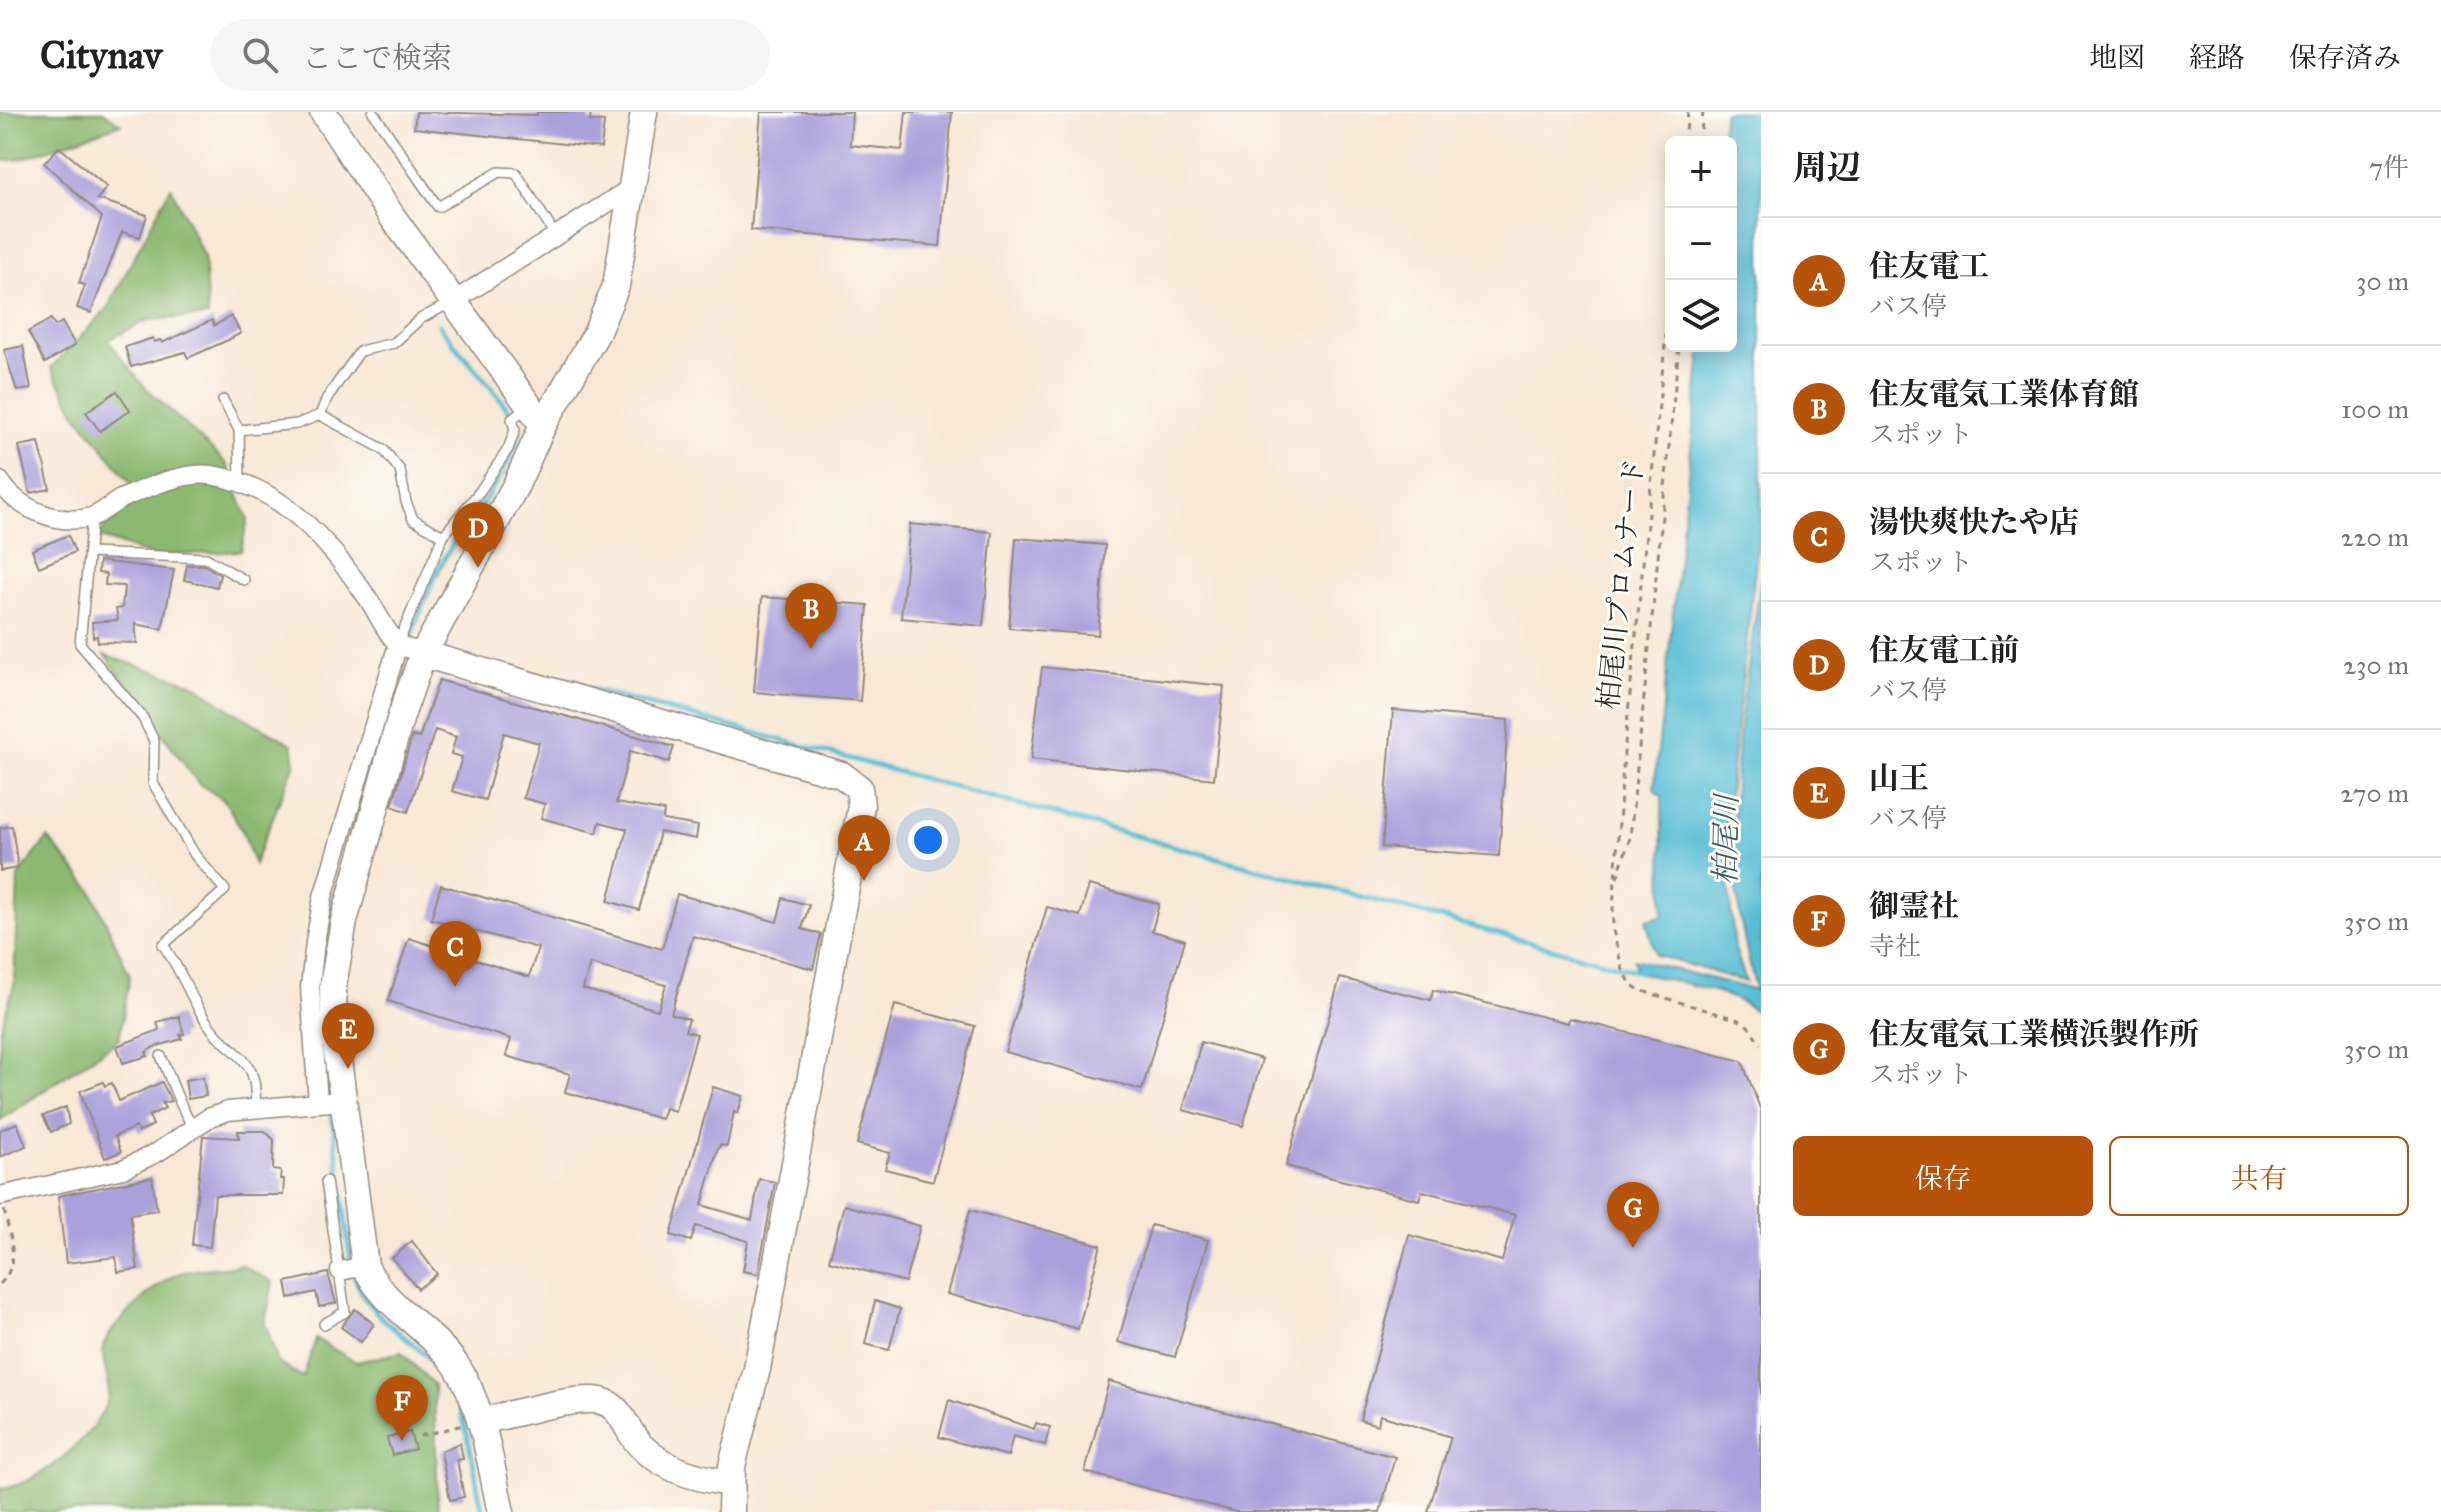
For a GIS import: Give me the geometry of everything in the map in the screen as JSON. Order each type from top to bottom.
[{"type":"street","points":[[323,112],[536,415]]},
{"type":"street","points":[[318,1103],[310,987],[323,897],[418,644],[516,485],[536,415],[596,334],[616,286],[644,112]]},
{"type":"street","points":[[454,301],[634,186]]},
{"type":"street","points":[[0,481],[18,502],[52,517],[92,517],[122,499],[173,481],[206,474],[240,481],[275,498],[335,550],[418,644],[842,775],[859,788],[861,806],[841,921],[757,1369],[730,1483],[731,1512]]},
{"type":"street","points":[[418,644],[336,959],[334,1029],[345,1100],[354,1268],[455,1364],[470,1392],[474,1423],[501,1512]]},
{"type":"street","points":[[1,1196],[123,1169],[158,1152],[193,1127],[228,1111],[345,1100]]},
{"type":"street","points":[[474,1423],[598,1400],[616,1410],[640,1445],[659,1460],[695,1478],[730,1483]]},
{"type":"lane","points":[[373,112],[438,207],[499,172],[516,173],[555,235]]},
{"type":"lane","points":[[239,430],[297,424],[320,415],[327,398],[360,351],[394,343],[420,319],[454,301]]},
{"type":"lane","points":[[223,400],[239,430],[240,481]]},
{"type":"lane","points":[[320,415],[383,449],[400,470],[406,502],[413,519],[443,536]]},
{"type":"lane","points":[[418,644],[443,536],[480,491],[508,449],[515,430],[512,419],[536,415]]},
{"type":"lane","points":[[92,517],[80,644],[143,718],[154,741],[153,783],[195,855],[225,890],[163,945],[178,965],[186,988],[216,1034],[247,1064],[254,1077],[256,1108]]},
{"type":"lane","points":[[89,553],[206,558],[244,580]]},
{"type":"lane","points":[[161,1056],[173,1083],[177,1102],[193,1127]]},
{"type":"lane","points":[[324,1324],[345,1312],[354,1268],[326,1181]]},
{"type":"path","points":[[1686,136],[1688,112]]},
{"type":"path","points":[[1701,136],[1703,112]]},
{"type":"path","name":"柏尾川プロムナード","points":[[1665,345],[1624,754],[1613,930],[1622,968],[1631,984],[1639,990],[1739,1020],[1761,1044]]},
{"type":"path","name":"柏尾川プロムナード","points":[[1614,886],[1630,838],[1678,352]]},
{"type":"path","points":[[0,1284],[11,1274],[14,1257],[1,1196]]},
{"type":"path","points":[[420,1436],[474,1423]]},
{"type":"green space","points":[[0,112],[103,112],[121,124],[21,159],[0,161]]},
{"type":"green space","points":[[171,187],[204,257],[208,316],[148,320],[108,340],[142,384],[226,463],[248,519],[241,551],[154,556],[98,537],[134,487],[77,415],[51,368],[107,309]]},
{"type":"green space","points":[[105,655],[194,684],[234,712],[292,744],[295,763],[254,864],[244,834],[225,801],[198,783]]},
{"type":"green space","points":[[48,838],[91,889],[130,976],[119,1040],[0,1120],[0,1031],[14,985],[18,876]]},
{"type":"green space","points":[[241,1265],[273,1282],[265,1323],[278,1363],[303,1377],[316,1339],[356,1362],[401,1352],[434,1385],[438,1512],[0,1512],[0,1488],[15,1486],[48,1469],[80,1442],[103,1412],[109,1392],[103,1349],[106,1340],[124,1317],[160,1284],[180,1273]]},
{"type":"water","name":"柏尾川","points":[[1724,112],[1761,112],[1761,518],[1727,812],[1727,872],[1735,949],[1746,982],[1656,955],[1646,920],[1663,916],[1662,796],[1654,789],[1701,352],[1737,352],[1737,136],[1721,136]]},
{"type":"water","points":[[1761,577],[1761,1018],[1752,1009],[1722,994],[1636,972],[1634,959],[1756,990],[1737,900],[1733,833],[1741,723]]},
{"type":"building","points":[[416,112],[537,115],[537,112],[591,112],[590,121],[604,122],[601,148],[414,128]]},
{"type":"building","points":[[761,112],[852,112],[850,145],[902,150],[906,112],[952,112],[940,246],[751,230]]},
{"type":"building","points":[[59,147],[107,187],[97,199],[147,215],[140,237],[122,232],[91,313],[77,308],[85,285],[79,283],[102,217],[44,163]]},
{"type":"building","points":[[231,316],[241,333],[228,340],[188,358],[185,352],[131,367],[125,347],[153,338],[154,342],[161,340],[162,343],[212,320],[214,326]]},
{"type":"building","points":[[51,319],[55,326],[62,322],[75,345],[45,363],[28,332]]},
{"type":"building","points":[[23,346],[31,389],[17,391],[4,350]]},
{"type":"building","points":[[117,391],[130,410],[100,431],[86,412]]},
{"type":"building","points":[[39,442],[50,489],[30,493],[19,446]]},
{"type":"building","points":[[910,524],[992,532],[983,626],[901,618]]},
{"type":"building","points":[[68,535],[75,552],[39,567],[32,550]]},
{"type":"building","points":[[1016,538],[1105,545],[1098,635],[1009,628]]},
{"type":"building","points":[[99,561],[174,570],[162,629],[135,624],[137,643],[98,642],[97,636],[93,637],[92,622],[118,620],[116,609],[122,608],[124,586],[105,585],[106,574],[98,573]]},
{"type":"building","points":[[187,565],[204,565],[220,575],[217,587],[184,580]]},
{"type":"building","points":[[762,597],[868,605],[860,701],[754,692]]},
{"type":"building","points":[[1042,667],[1224,686],[1214,779],[1031,759]]},
{"type":"building","points":[[439,680],[674,747],[669,762],[630,751],[616,803],[664,811],[663,820],[698,826],[696,839],[660,832],[639,910],[608,901],[627,829],[600,822],[597,833],[541,818],[545,804],[523,798],[539,743],[504,733],[485,800],[452,791],[462,757],[451,754],[456,737],[435,730],[408,812],[392,806],[412,736],[419,738]]},
{"type":"building","points":[[1393,710],[1508,720],[1499,856],[1382,847]]},
{"type":"building","points":[[12,826],[18,868],[0,871],[0,828]]},
{"type":"building","points":[[441,885],[662,949],[677,894],[777,922],[783,898],[809,905],[802,929],[821,934],[813,969],[693,936],[671,1014],[689,1019],[685,1031],[697,1034],[675,1111],[665,1108],[661,1119],[565,1092],[570,1074],[506,1056],[511,1039],[388,1001],[409,938],[529,977],[538,948],[431,919]],"holes":[[[590,964],[666,985],[658,1010],[583,989]]]},
{"type":"building","points":[[1089,885],[1159,904],[1152,931],[1185,940],[1142,1090],[1005,1052],[1047,907],[1080,916]]},
{"type":"building","points":[[1340,978],[1431,1000],[1433,990],[1568,1023],[1569,1018],[1742,1061],[1761,1111],[1761,1512],[1428,1512],[1451,1437],[1380,1415],[1378,1425],[1360,1420],[1409,1235],[1502,1261],[1515,1215],[1422,1191],[1419,1200],[1286,1166]]},
{"type":"building","points":[[895,1005],[975,1026],[933,1181],[885,1169],[890,1153],[857,1144]]},
{"type":"building","points":[[179,1016],[184,1034],[180,1035],[182,1039],[154,1047],[146,1052],[148,1056],[123,1063],[117,1046],[159,1030],[157,1022]]},
{"type":"building","points":[[1201,1042],[1262,1059],[1243,1126],[1183,1110]]},
{"type":"building","points":[[203,1077],[206,1096],[188,1099],[185,1080]]},
{"type":"building","points":[[103,1082],[105,1086],[112,1083],[119,1101],[162,1082],[171,1101],[162,1103],[165,1108],[149,1116],[153,1125],[139,1132],[136,1127],[115,1136],[121,1152],[105,1158],[80,1091]]},
{"type":"building","points":[[713,1087],[743,1096],[738,1113],[734,1112],[727,1146],[720,1145],[717,1151],[702,1205],[752,1220],[759,1179],[775,1182],[758,1274],[743,1271],[748,1241],[696,1226],[691,1241],[671,1235]]},
{"type":"building","points":[[66,1107],[69,1124],[51,1132],[43,1116]]},
{"type":"building","points":[[17,1123],[26,1146],[0,1157],[0,1130]]},
{"type":"building","points":[[238,1131],[265,1131],[274,1140],[273,1170],[281,1171],[283,1195],[215,1195],[210,1247],[192,1245],[203,1136],[239,1138]]},
{"type":"building","points":[[152,1177],[157,1210],[130,1214],[138,1269],[118,1272],[116,1257],[66,1263],[58,1196]]},
{"type":"building","points":[[844,1205],[920,1226],[905,1282],[829,1261]]},
{"type":"building","points":[[970,1210],[1101,1245],[1078,1329],[947,1294]]},
{"type":"building","points":[[1151,1225],[1208,1240],[1175,1357],[1118,1342]]},
{"type":"building","points":[[412,1241],[437,1274],[418,1289],[392,1258]]},
{"type":"building","points":[[328,1273],[336,1303],[319,1307],[316,1292],[289,1298],[286,1282]]},
{"type":"building","points":[[875,1301],[900,1309],[889,1350],[865,1344]]},
{"type":"building","points":[[355,1309],[374,1324],[361,1342],[341,1327]]},
{"type":"building","points":[[1109,1381],[1395,1457],[1380,1512],[1236,1512],[1085,1472]]},
{"type":"building","points":[[949,1400],[1034,1429],[1036,1423],[1050,1427],[1045,1445],[1013,1436],[1008,1456],[939,1437]]},
{"type":"building","points":[[410,1432],[415,1449],[392,1455],[387,1438]]},
{"type":"building","points":[[460,1443],[463,1459],[457,1460],[464,1497],[450,1500],[441,1451]]},
{"type":"waterway","points":[[321,982],[327,932],[338,883],[418,617],[442,563],[507,465],[520,428],[502,401],[439,325]]},
{"type":"waterway","points":[[588,688],[1640,972]]},
{"type":"waterway","points":[[327,1076],[330,1097]]},
{"type":"waterway","points":[[331,1107],[351,1264]]},
{"type":"waterway","points":[[354,1274],[361,1292],[372,1307],[430,1360],[453,1391],[467,1434],[483,1512]]},
{"type":"place","name":"住友電工前","points":[[478,568]]},
{"type":"place","name":"住友電気工業体育館","points":[[811,649]]},
{"type":"place","name":"住友電工","points":[[864,881]]},
{"type":"place","name":"湯快爽快たや店","points":[[455,987]]},
{"type":"place","name":"山王","points":[[348,1069]]},
{"type":"place","name":"住友電気工業横浜製作所","points":[[1633,1248]]},
{"type":"place","name":"御霊社","points":[[402,1441]]}]
